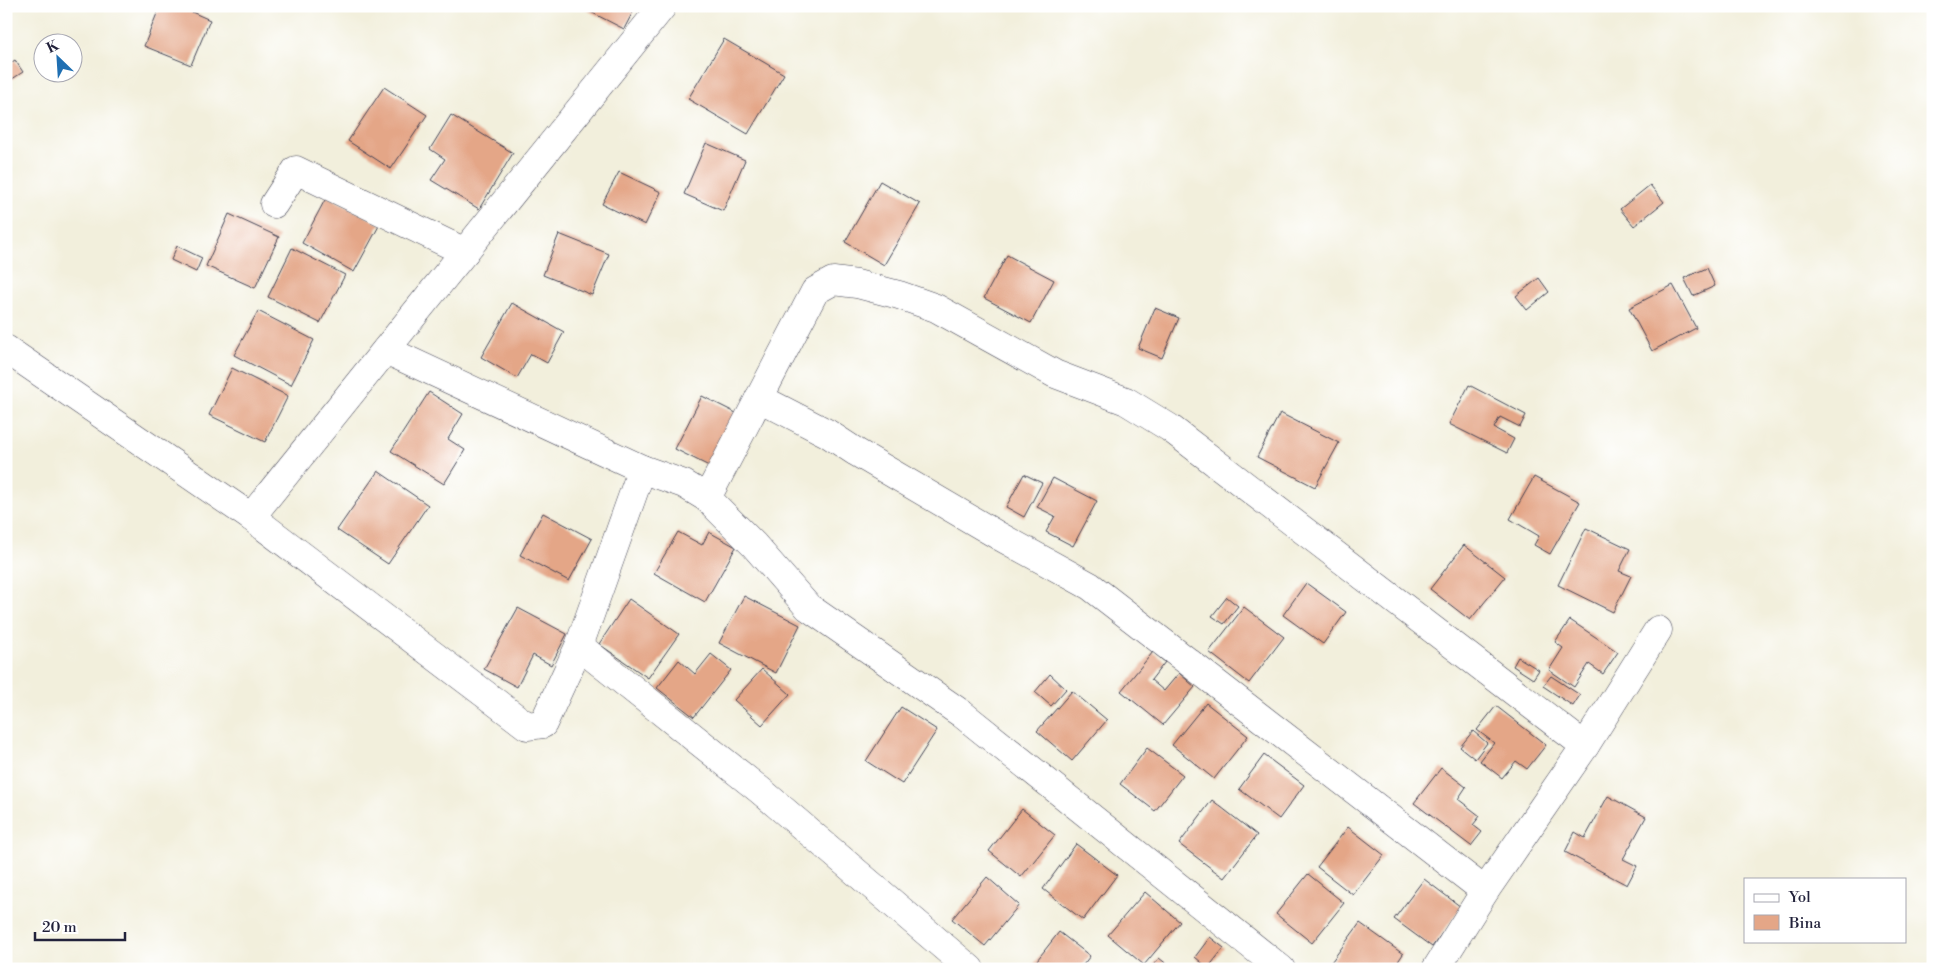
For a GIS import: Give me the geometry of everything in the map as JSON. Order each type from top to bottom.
[{"type":"street","points":[[251,518],[662,7]]},
{"type":"street","points":[[274,204],[296,170],[465,252]]},
{"type":"street","points":[[707,498],[815,291],[833,281],[857,284],[899,295],[936,308],[1055,374],[1126,401],[1170,428],[1585,746]]},
{"type":"street","points":[[6,349],[251,518],[527,726],[544,724],[580,646],[642,469]]},
{"type":"street","points":[[386,350],[642,469],[684,484],[707,498],[754,545],[808,607],[962,714],[1281,969]]},
{"type":"street","points":[[759,398],[827,433],[965,516],[1090,586],[1485,891]]},
{"type":"street","points":[[1436,969],[1485,891],[1585,746],[1658,630]]},
{"type":"street","points":[[580,646],[761,791],[970,969]]},
{"type":"building","points":[[160,6],[178,6],[210,20],[191,65],[144,46]]},
{"type":"building","points":[[579,6],[636,6],[624,29]]},
{"type":"building","points":[[724,39],[784,74],[748,134],[688,99]]},
{"type":"building","points":[[15,60],[23,72],[6,83],[6,66]]},
{"type":"building","points":[[384,87],[427,115],[391,169],[348,141]]},
{"type":"building","points":[[451,115],[513,153],[479,209],[431,180],[445,159],[430,149]]},
{"type":"building","points":[[706,143],[745,160],[723,211],[684,194]]},
{"type":"building","points":[[619,172],[661,192],[645,225],[602,204]]},
{"type":"building","points":[[880,181],[920,204],[884,265],[845,242]]},
{"type":"building","points":[[1650,185],[1664,202],[1634,226],[1620,209]]},
{"type":"building","points":[[327,196],[380,224],[354,272],[302,243]]},
{"type":"building","points":[[229,214],[279,237],[255,288],[206,266]]},
{"type":"building","points":[[559,234],[609,254],[592,295],[543,275]]},
{"type":"building","points":[[177,246],[202,258],[196,272],[171,260]]},
{"type":"building","points":[[292,248],[345,275],[320,323],[268,297]]},
{"type":"building","points":[[1007,255],[1054,280],[1031,323],[984,298]]},
{"type":"building","points":[[1707,268],[1715,286],[1693,296],[1684,278]]},
{"type":"building","points":[[1539,278],[1549,292],[1527,310],[1516,296]]},
{"type":"building","points":[[1673,285],[1696,328],[1652,351],[1629,308]]},
{"type":"building","points":[[512,303],[564,332],[547,363],[531,354],[517,378],[481,357]]},
{"type":"building","points":[[1155,308],[1179,318],[1162,358],[1138,348]]},
{"type":"building","points":[[258,311],[314,340],[291,385],[234,355]]},
{"type":"building","points":[[232,368],[288,396],[265,442],[209,415]]},
{"type":"building","points":[[1469,385],[1526,415],[1520,427],[1500,417],[1494,428],[1514,439],[1507,453],[1449,424]]},
{"type":"building","points":[[429,392],[463,414],[448,439],[465,450],[444,484],[391,451]]},
{"type":"building","points":[[702,396],[740,415],[713,468],[675,449]]},
{"type":"building","points":[[1280,413],[1339,443],[1315,487],[1257,457]]},
{"type":"building","points":[[378,471],[428,505],[388,564],[337,530]]},
{"type":"building","points":[[1024,474],[1042,483],[1024,517],[1006,507]]},
{"type":"building","points":[[1534,477],[1580,502],[1550,554],[1534,545],[1539,536],[1510,519]]},
{"type":"building","points":[[1053,478],[1097,501],[1073,546],[1046,532],[1055,516],[1037,507]]},
{"type":"building","points":[[543,513],[592,539],[569,581],[520,555]]},
{"type":"building","points":[[1586,528],[1630,549],[1619,571],[1631,576],[1613,612],[1558,585]]},
{"type":"building","points":[[678,532],[702,545],[709,532],[736,547],[705,602],[654,573]]},
{"type":"building","points":[[1464,545],[1505,577],[1470,620],[1430,589]]},
{"type":"building","points":[[1306,583],[1346,612],[1323,644],[1283,615]]},
{"type":"building","points":[[744,596],[800,625],[776,673],[719,643]]},
{"type":"building","points":[[1227,597],[1238,606],[1224,624],[1212,616]]},
{"type":"building","points":[[629,599],[679,634],[648,678],[599,644]]},
{"type":"building","points":[[1244,607],[1284,637],[1249,683],[1209,652]]},
{"type":"building","points":[[518,608],[567,634],[551,665],[533,655],[517,687],[484,669]]},
{"type":"building","points":[[1570,620],[1618,652],[1603,674],[1589,664],[1574,687],[1549,670],[1563,648],[1555,642]]},
{"type":"building","points":[[1153,652],[1165,662],[1151,680],[1164,691],[1179,673],[1195,687],[1163,725],[1121,691]]},
{"type":"building","points":[[711,654],[731,670],[694,717],[657,688],[679,660],[695,674]]},
{"type":"building","points":[[1518,657],[1539,670],[1533,679],[1513,666]]},
{"type":"building","points":[[762,669],[790,694],[762,725],[734,700]]},
{"type":"building","points":[[1050,674],[1066,689],[1051,706],[1035,692]]},
{"type":"building","points":[[1551,676],[1580,695],[1573,706],[1543,686]]},
{"type":"building","points":[[1072,691],[1107,720],[1072,761],[1037,731]]},
{"type":"building","points":[[1206,703],[1248,736],[1214,779],[1172,745]]},
{"type":"building","points":[[1496,706],[1546,745],[1527,769],[1516,761],[1502,778],[1480,761],[1494,743],[1477,730]]},
{"type":"building","points":[[901,707],[937,730],[902,784],[866,761]]},
{"type":"building","points":[[1473,731],[1487,743],[1475,759],[1460,747]]},
{"type":"building","points":[[1147,748],[1183,775],[1155,811],[1120,784]]},
{"type":"building","points":[[1264,755],[1304,785],[1279,819],[1239,789]]},
{"type":"building","points":[[1441,768],[1466,787],[1458,799],[1480,816],[1473,825],[1482,832],[1471,846],[1414,803]]},
{"type":"building","points":[[1608,796],[1646,817],[1623,859],[1637,866],[1627,885],[1565,852],[1575,832],[1585,838]]},
{"type":"building","points":[[1212,800],[1257,835],[1224,878],[1179,844]]},
{"type":"building","points":[[1022,809],[1055,835],[1021,877],[989,851]]},
{"type":"building","points":[[1348,827],[1384,855],[1353,895],[1317,867]]},
{"type":"building","points":[[1076,844],[1117,875],[1083,920],[1043,889]]},
{"type":"building","points":[[1308,874],[1344,903],[1312,943],[1276,914]]},
{"type":"building","points":[[987,877],[1019,905],[985,946],[952,919]]},
{"type":"building","points":[[1424,879],[1461,907],[1432,947],[1394,919]]},
{"type":"building","points":[[1145,892],[1180,922],[1144,965],[1108,935]]},
{"type":"building","points":[[1360,923],[1403,954],[1393,969],[1326,969]]},
{"type":"building","points":[[1059,932],[1090,956],[1080,969],[1030,969]]},
{"type":"building","points":[[1210,937],[1224,948],[1208,968],[1195,957]]},
{"type":"building","points":[[1159,958],[1173,969],[1150,969]]},
{"type":"building","points":[[1695,964],[1706,969],[1693,969]]}]
